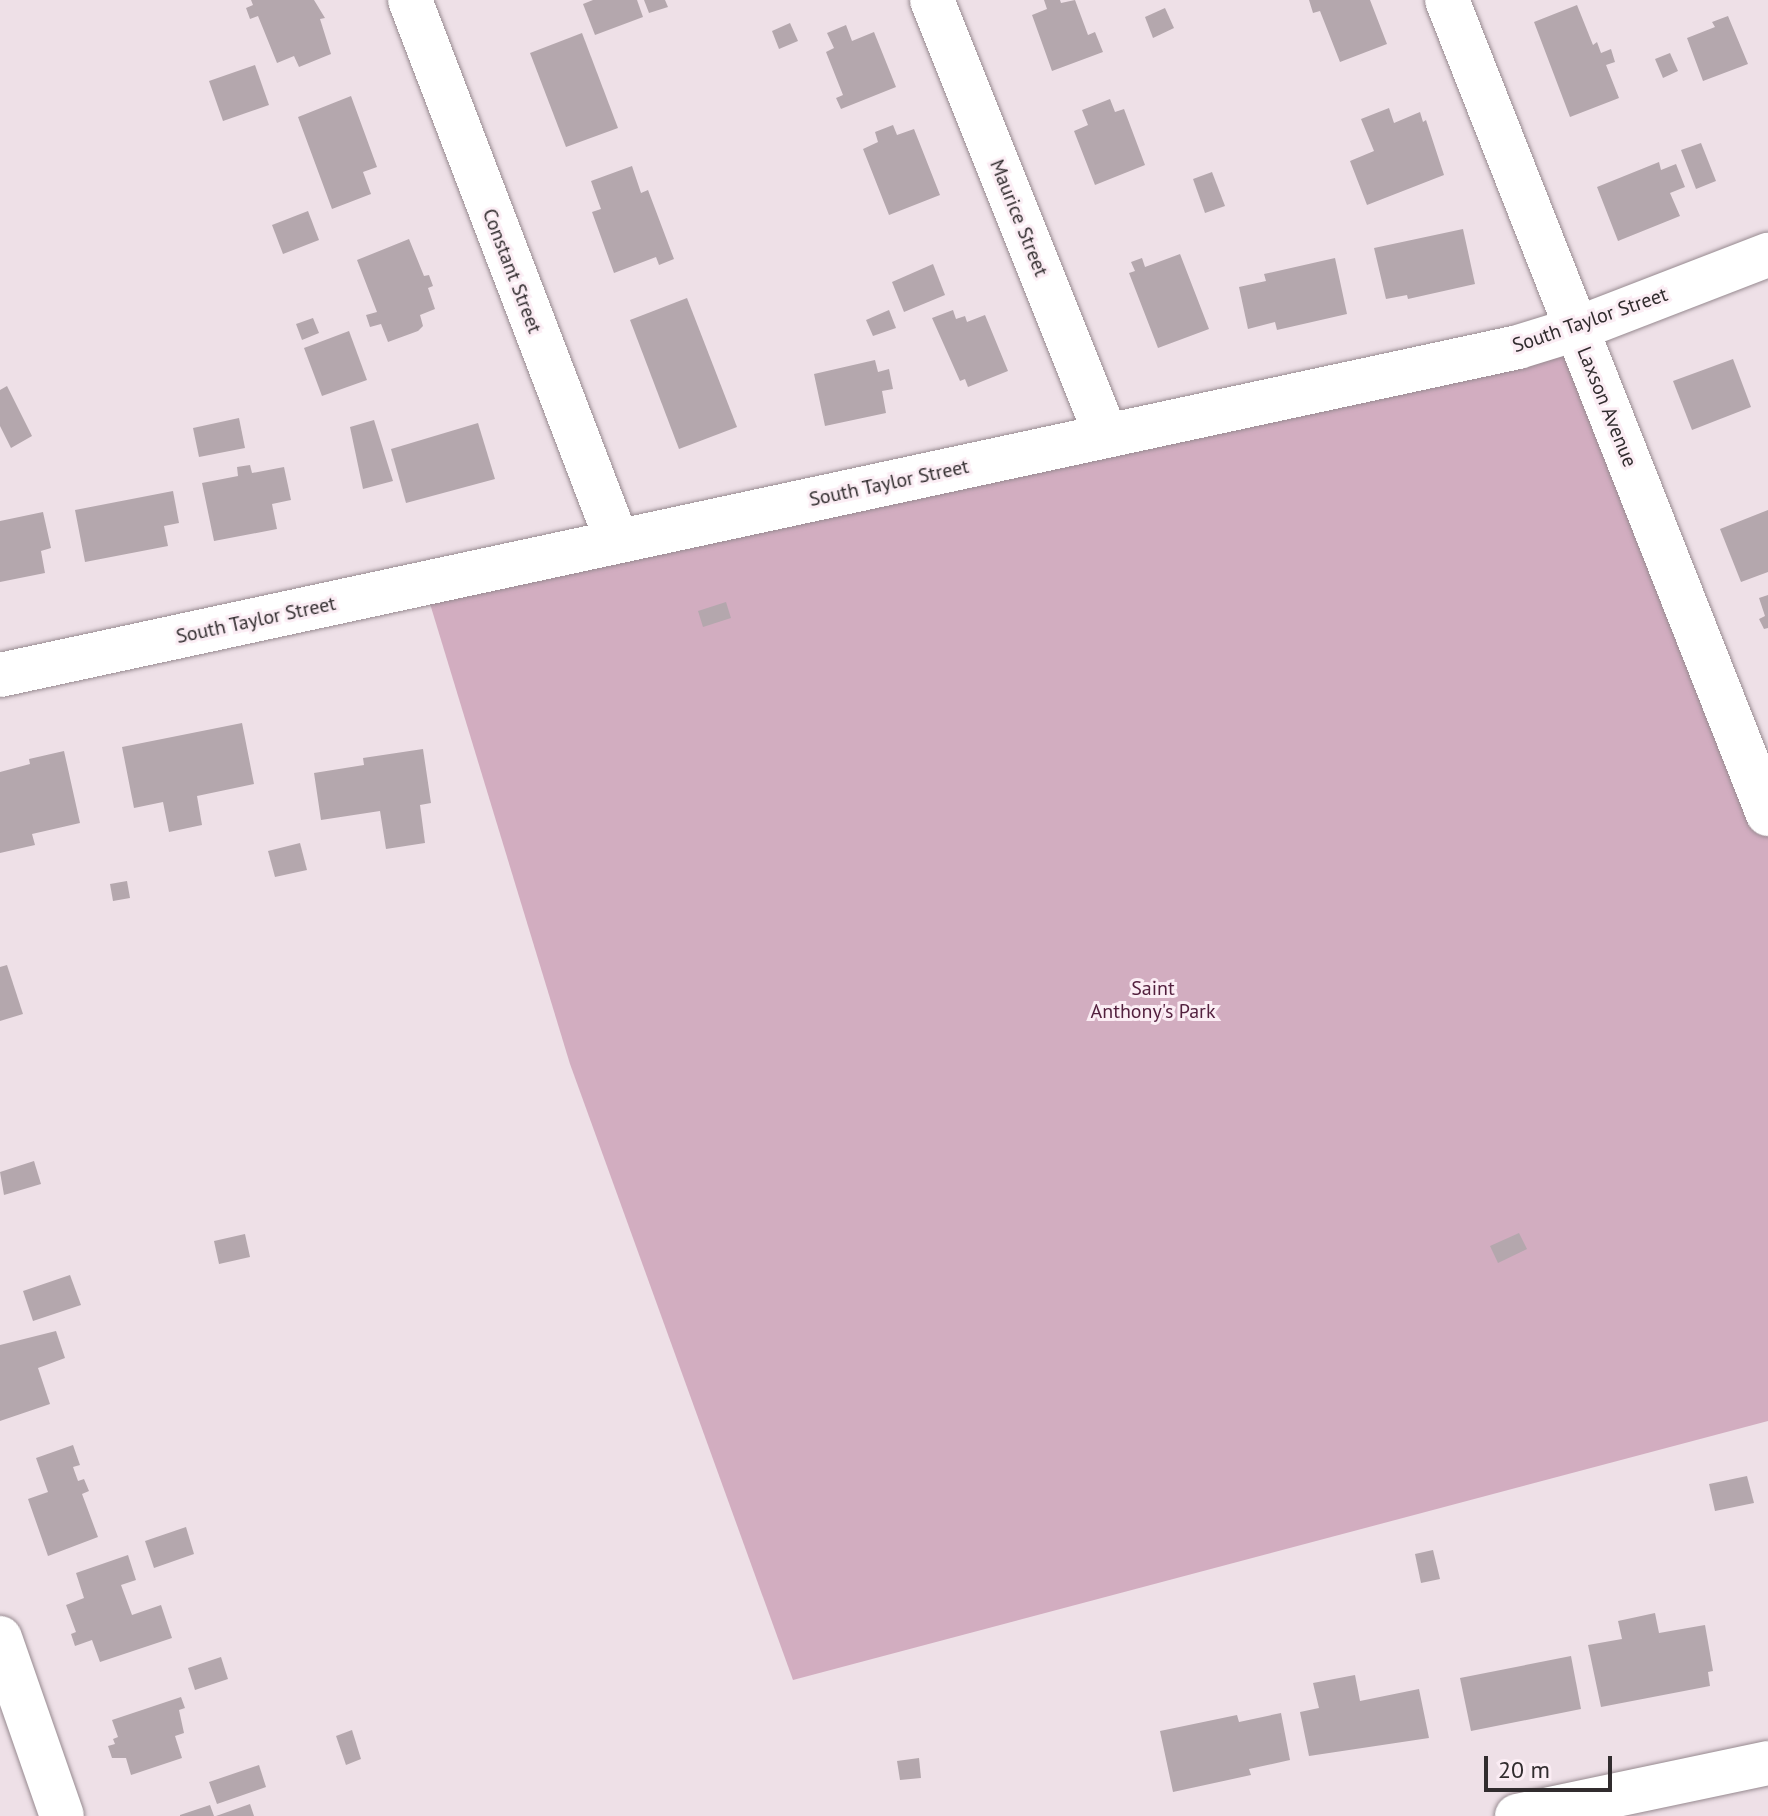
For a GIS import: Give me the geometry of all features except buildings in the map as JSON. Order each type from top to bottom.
[{"type":"street","name":"Constant Street","points":[[410,0],[617,541]]},
{"type":"street","name":"Maurice Street","points":[[932,0],[1106,436]]},
{"type":"street","name":"Laxson Avenue","points":[[1447,0],[1768,814]]},
{"type":"street","name":"South Taylor Street","points":[[0,675],[1518,347],[1576,329],[1768,255]]},
{"type":"street","points":[[0,1638],[62,1816]]},
{"type":"street","points":[[1517,1816],[1768,1763]]},
{"type":"green space","name":"Saint Anthony's Park","points":[[1576,329],[1768,814],[1768,1421],[793,1680],[570,1064],[424,584]]}]
